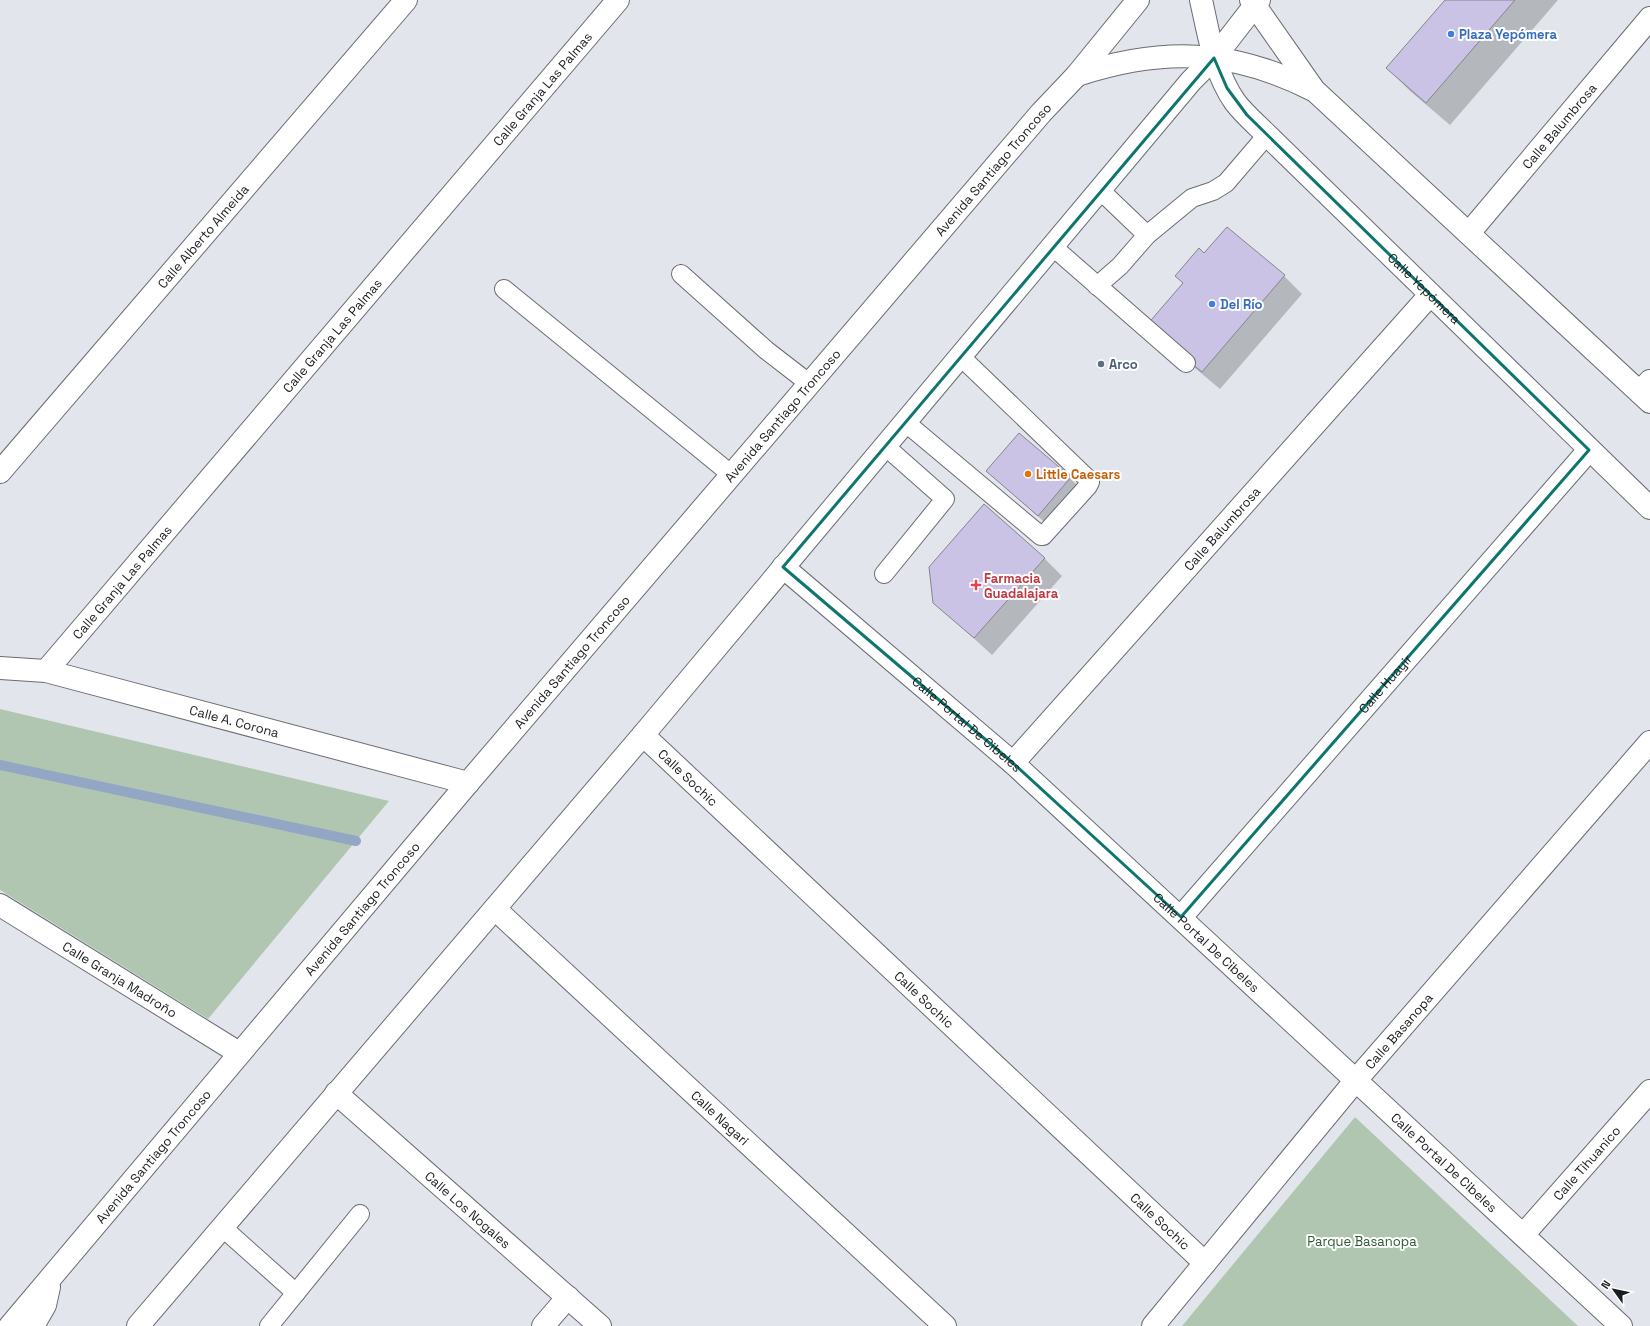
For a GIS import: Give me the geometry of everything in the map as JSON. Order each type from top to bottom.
[{"type":"street","name":"Calle Alberto Almeida","points":[[0,472],[406,0]]},
{"type":"street","name":"Calle Granja Las Palmas","points":[[46,671],[618,0]]},
{"type":"street","name":"Avenida Santiago Troncoso","points":[[10,1326],[468,783],[1041,113],[1077,75],[1138,0]]},
{"type":"street","name":"Calle Yepómera","points":[[1201,0],[1214,58],[1227,88],[1236,102],[1267,135],[1430,295],[1650,508]]},
{"type":"street","points":[[138,1326],[642,735],[1191,82],[1214,58],[1255,2],[1314,90],[1469,233],[1647,392]]},
{"type":"street","name":"Calle Balumbrosa","points":[[1469,233],[1650,18]]},
{"type":"street","points":[[1077,75],[1111,64],[1145,58],[1179,56],[1214,58],[1262,68],[1314,90]]},
{"type":"street","name":"Calle Balumbrosa","points":[[1013,763],[1430,295]]},
{"type":"street","name":"Calle Huayir","points":[[1181,918],[1589,450]]},
{"type":"street","name":"Calle Portal De Cibeles","points":[[783,567],[1013,763],[1622,1326]]},
{"type":"street","name":"Calle A. Corona","points":[[0,668],[46,671],[468,783]]},
{"type":"street","name":"Calle Sochic","points":[[642,735],[1205,1263]]},
{"type":"street","name":"Calle Basanopa","points":[[1153,1326],[1356,1080],[1650,742]]},
{"type":"street","name":"Calle Granja Madroño","points":[[0,905],[239,1053]]},
{"type":"street","name":"Calle Nagari","points":[[494,909],[945,1326]]},
{"type":"street","name":"Calle Tihuanico","points":[[1523,1234],[1650,1090]]},
{"type":"street","name":"Calle Los Nogales","points":[[336,1094],[600,1326]]},
{"type":"street","points":[[33,1326],[48,1298],[49,1280]]},
{"type":"street","points":[[543,1326],[568,1297]]},
{"type":"lane","points":[[1097,286],[1120,266],[1147,235],[1192,198],[1213,191],[1226,183],[1267,135]]},
{"type":"lane","points":[[1100,190],[1147,235]]},
{"type":"lane","points":[[1052,246],[1186,363]]},
{"type":"lane","points":[[681,274],[766,350],[810,384]]},
{"type":"lane","points":[[504,289],[732,475]]},
{"type":"lane","points":[[905,422],[1041,536],[1043,536],[1088,486],[1090,482],[1088,479],[960,356]]},
{"type":"lane","points":[[884,574],[945,499],[885,446]]},
{"type":"lane","points":[[269,1326],[360,1214]]},
{"type":"lane","points":[[222,1227],[296,1293]]},
{"type":"highlighted area","points":[[1214,58],[1227,88],[1247,115],[1589,450],[1181,917],[1013,763],[783,567]]},
{"type":"green space","points":[[0,709],[389,801],[208,1019],[0,890]]},
{"type":"green space","name":"Parque Basanopa","points":[[1355,1117],[1578,1326],[1182,1326]]},
{"type":"building","name":"Plaza Yepómera","points":[[1445,0],[1515,0],[1426,103],[1386,68]]},
{"type":"building","name":"Del Río","points":[[1227,227],[1285,275],[1202,372],[1146,326],[1183,283],[1175,276],[1199,248],[1204,253]]},
{"type":"building","name":"Little Caesars","points":[[1019,433],[1071,477],[1038,516],[986,471]]},
{"type":"building","name":"Farmacia Guadalajara","points":[[984,504],[1045,558],[974,638],[933,603],[929,567]]},
{"type":"waterway","points":[[0,765],[356,841]]},
{"type":"place","name":"Plaza Yepómera","points":[[1451,34]]},
{"type":"place","name":"Del Río","points":[[1212,304]]},
{"type":"place","name":"Arco","points":[[1101,364]]},
{"type":"place","name":"Little Caesars","points":[[1028,474]]},
{"type":"place","name":"Farmacia Guadalajara","points":[[976,585]]}]
